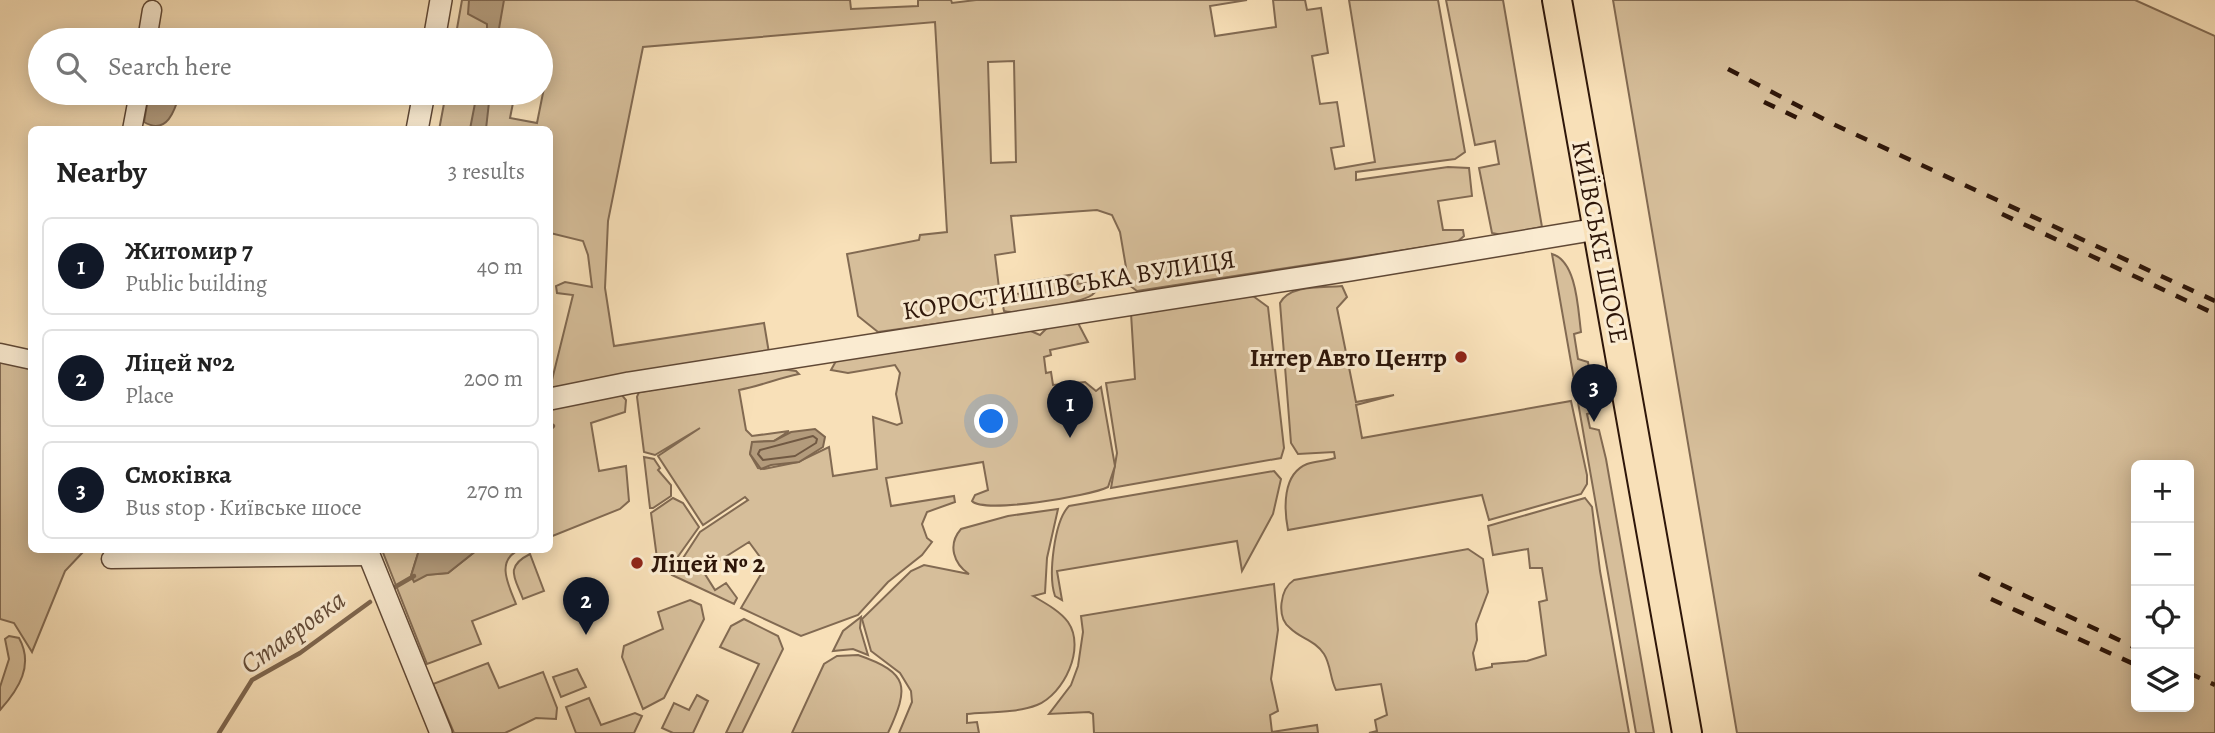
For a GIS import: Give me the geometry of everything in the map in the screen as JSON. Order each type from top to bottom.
[{"type":"main road","name":"КИЇВСЬКЕ ШОСЕ","points":[[1557,0],[1687,733]]},
{"type":"street","points":[[436,28],[441,0]]},
{"type":"street","points":[[149,28],[152,10]]},
{"type":"street","points":[[133,126],[137,105]]},
{"type":"street","points":[[418,126],[422,105]]},
{"type":"street","name":"КОРОСТИШІВСЬКА ВУЛИЦЯ","points":[[553,398],[629,383],[1351,271],[1597,229]]},
{"type":"street","points":[[0,353],[28,359]]},
{"type":"street","points":[[111,559],[367,553],[440,733]]},
{"type":"shaded area","points":[[462,0],[850,0],[851,9],[918,6],[918,0],[951,0],[952,3],[976,0],[1247,0],[1210,6],[1215,36],[1276,27],[1273,0],[1305,0],[1307,10],[1321,8],[1328,53],[1312,56],[1320,104],[1337,102],[1344,146],[1331,148],[1335,169],[1375,162],[1349,0],[1438,0],[1465,152],[1455,159],[1356,172],[1356,180],[1448,167],[1469,168],[1472,196],[1438,201],[1443,230],[1463,230],[1464,236],[1457,242],[1137,291],[1129,285],[1120,232],[1112,215],[1097,210],[1011,216],[1015,252],[995,255],[999,288],[989,289],[993,316],[878,332],[858,316],[847,254],[919,240],[920,235],[947,232],[935,22],[643,47],[608,221],[605,288],[614,346],[764,323],[769,353],[553,388],[553,376],[573,295],[557,293],[556,286],[565,282],[592,287],[588,255],[583,241],[553,234],[553,126],[440,126],[444,105],[513,105],[510,118],[537,123],[541,105],[553,105],[553,28],[457,28]],"holes":[[[1014,61],[1016,162],[991,163],[988,62]]]},
{"type":"shaded area","points":[[1446,0],[1503,0],[1542,227],[1502,235],[1492,233],[1479,168],[1499,164],[1495,141],[1475,145]]},
{"type":"shaded area","points":[[1613,0],[2135,0],[2215,36],[2215,733],[1737,733]]},
{"type":"shaded area","points":[[1552,254],[1567,266],[1575,287],[1581,332],[1574,334],[1578,359],[1588,362],[1595,412],[1587,414],[1590,428],[1599,430],[1606,459],[1654,733],[1636,733]]},
{"type":"shaded area","points":[[1076,274],[1078,284],[1100,281],[1098,289],[1085,298],[1048,308],[1004,311],[1001,296],[1024,293],[1023,282]]},
{"type":"shaded area","points":[[1342,286],[1347,297],[1337,308],[1356,402],[1394,395],[1356,405],[1362,438],[1571,401],[1587,475],[1587,484],[1581,494],[1489,520],[1482,495],[1288,530],[1286,503],[1293,476],[1307,464],[1335,458],[1334,452],[1298,454],[1291,443],[1280,303],[1285,297],[1299,290]]},
{"type":"shaded area","points":[[1253,296],[1268,307],[1284,448],[1281,458],[1111,488],[1117,453],[1106,383],[1135,379],[1131,313]]},
{"type":"shaded area","points":[[1078,323],[1088,342],[1050,350],[1051,355],[1044,357],[1046,373],[1051,372],[1053,385],[1085,382],[1096,391],[1101,387],[1115,466],[1108,487],[1060,499],[996,506],[972,501],[975,495],[988,490],[983,462],[886,478],[891,506],[954,496],[955,502],[927,512],[922,524],[927,538],[932,542],[922,555],[888,582],[858,615],[801,636],[741,608],[764,569],[760,557],[749,542],[703,571],[715,590],[726,583],[737,598],[734,604],[672,575],[700,532],[748,500],[745,497],[703,525],[658,456],[700,428],[655,455],[644,452],[637,397],[639,392],[781,369],[796,371],[799,374],[739,390],[746,430],[752,436],[789,431],[774,441],[753,442],[750,454],[758,468],[764,469],[798,462],[829,447],[833,476],[877,469],[873,417],[897,425],[902,423],[896,394],[900,373],[895,365],[848,373],[831,370],[836,361],[1026,329],[1040,335],[1047,328]]},
{"type":"shaded area","points":[[0,359],[28,365],[28,553],[82,553],[65,571],[32,652],[14,623],[0,619]]},
{"type":"shaded area","points":[[621,394],[626,400],[625,412],[591,423],[599,471],[626,466],[629,501],[620,509],[553,536],[553,403]]},
{"type":"shaded area","points":[[644,457],[654,459],[660,468],[658,470],[671,485],[671,496],[653,508],[650,508]]},
{"type":"shaded area","points":[[1274,471],[1281,479],[1273,514],[1242,571],[1237,541],[1057,571],[1062,600],[1055,596],[1052,576],[1056,536],[1069,506]]},
{"type":"shaded area","points":[[673,498],[683,503],[699,527],[667,572],[658,566],[651,513]]},
{"type":"shaded area","points":[[1585,498],[1592,507],[1600,571],[1629,733],[1369,733],[1377,731],[1375,720],[1387,715],[1381,684],[1336,690],[1324,654],[1290,628],[1283,617],[1283,596],[1294,580],[1468,549],[1483,559],[1488,592],[1476,624],[1477,640],[1473,653],[1476,670],[1492,667],[1492,664],[1527,661],[1546,655],[1539,602],[1547,600],[1542,568],[1530,568],[1528,549],[1493,555],[1488,526]]},
{"type":"shaded area","points":[[1058,509],[1047,558],[1045,593],[1033,596],[1061,614],[1073,633],[1073,657],[1056,691],[1029,708],[967,714],[967,723],[977,722],[979,733],[899,733],[912,702],[911,691],[900,673],[871,651],[862,619],[911,571],[924,565],[969,574],[959,565],[954,554],[954,541],[961,529],[1008,516]]},
{"type":"shaded area","points":[[383,553],[418,553],[411,576],[448,573],[473,553],[515,553],[507,561],[506,574],[516,604],[472,621],[481,644],[427,664]]},
{"type":"shaded area","points":[[530,554],[544,591],[523,599],[515,579],[514,568]]},
{"type":"shaded area","points":[[1274,584],[1278,630],[1271,679],[1278,711],[1270,715],[1272,732],[1317,725],[1318,733],[1094,733],[1093,714],[1089,712],[1049,714],[1071,685],[1078,666],[1083,632],[1081,616]]},
{"type":"shaded area","points":[[690,600],[701,605],[704,619],[664,698],[643,709],[622,657],[624,646],[663,629],[658,612]]},
{"type":"shaded area","points":[[861,617],[860,628],[868,655],[853,649],[833,651],[843,631]]},
{"type":"shaded area","points":[[744,619],[778,636],[783,649],[742,733],[726,733],[759,664],[720,647],[731,626]]},
{"type":"shaded area","points":[[9,636],[19,638],[25,667],[13,694],[0,710],[0,687],[9,659],[5,639]]},
{"type":"shaded area","points":[[858,655],[888,668],[896,675],[900,684],[899,704],[888,733],[792,733],[824,664],[837,656]]},
{"type":"shaded area","points":[[488,663],[499,688],[543,672],[557,708],[556,719],[536,718],[505,733],[454,733],[433,684]]},
{"type":"shaded area","points":[[577,669],[586,687],[561,697],[553,677]]},
{"type":"shaded area","points":[[697,695],[708,701],[693,733],[673,733],[662,728],[674,703],[689,710]]},
{"type":"shaded area","points":[[589,698],[601,725],[635,713],[642,716],[634,733],[576,733],[566,707]]},
{"type":"water","points":[[469,0],[504,0],[499,28],[487,28],[487,24],[468,14]]},
{"type":"water","points":[[147,105],[177,105],[169,119],[159,126],[144,122]]},
{"type":"water","points":[[475,105],[489,105],[486,126],[471,126]]},
{"type":"water","points":[[815,429],[825,437],[823,447],[799,462],[771,465],[761,469],[750,454],[752,442],[774,441],[791,432]]},
{"type":"water","points":[[418,553],[473,553],[448,573],[427,575],[414,582],[411,576]]},
{"type":"waterway","name":"Ставровка","points":[[395,587],[414,576]]},
{"type":"waterway","name":"Ставровка","points":[[219,733],[252,680],[300,653],[370,602]]},
{"type":"railway","points":[[1728,69],[1835,125],[2215,301]]},
{"type":"railway","points":[[1764,102],[1802,120]]},
{"type":"railway","points":[[2002,214],[2215,314]]},
{"type":"railway","points":[[1979,574],[2131,646]]},
{"type":"railway","points":[[1991,599],[2131,663]]},
{"type":"railway","points":[[2194,675],[2215,685]]},
{"type":"place","name":"Інтер Авто Центр","points":[[1461,357]]},
{"type":"place","name":"Смоківка","points":[[1594,422]]},
{"type":"place","name":"Житомир 7","points":[[1070,438]]},
{"type":"place","name":"Ліцей № 2","points":[[637,563]]},
{"type":"place","name":"Ліцей №2","points":[[586,635]]}]
